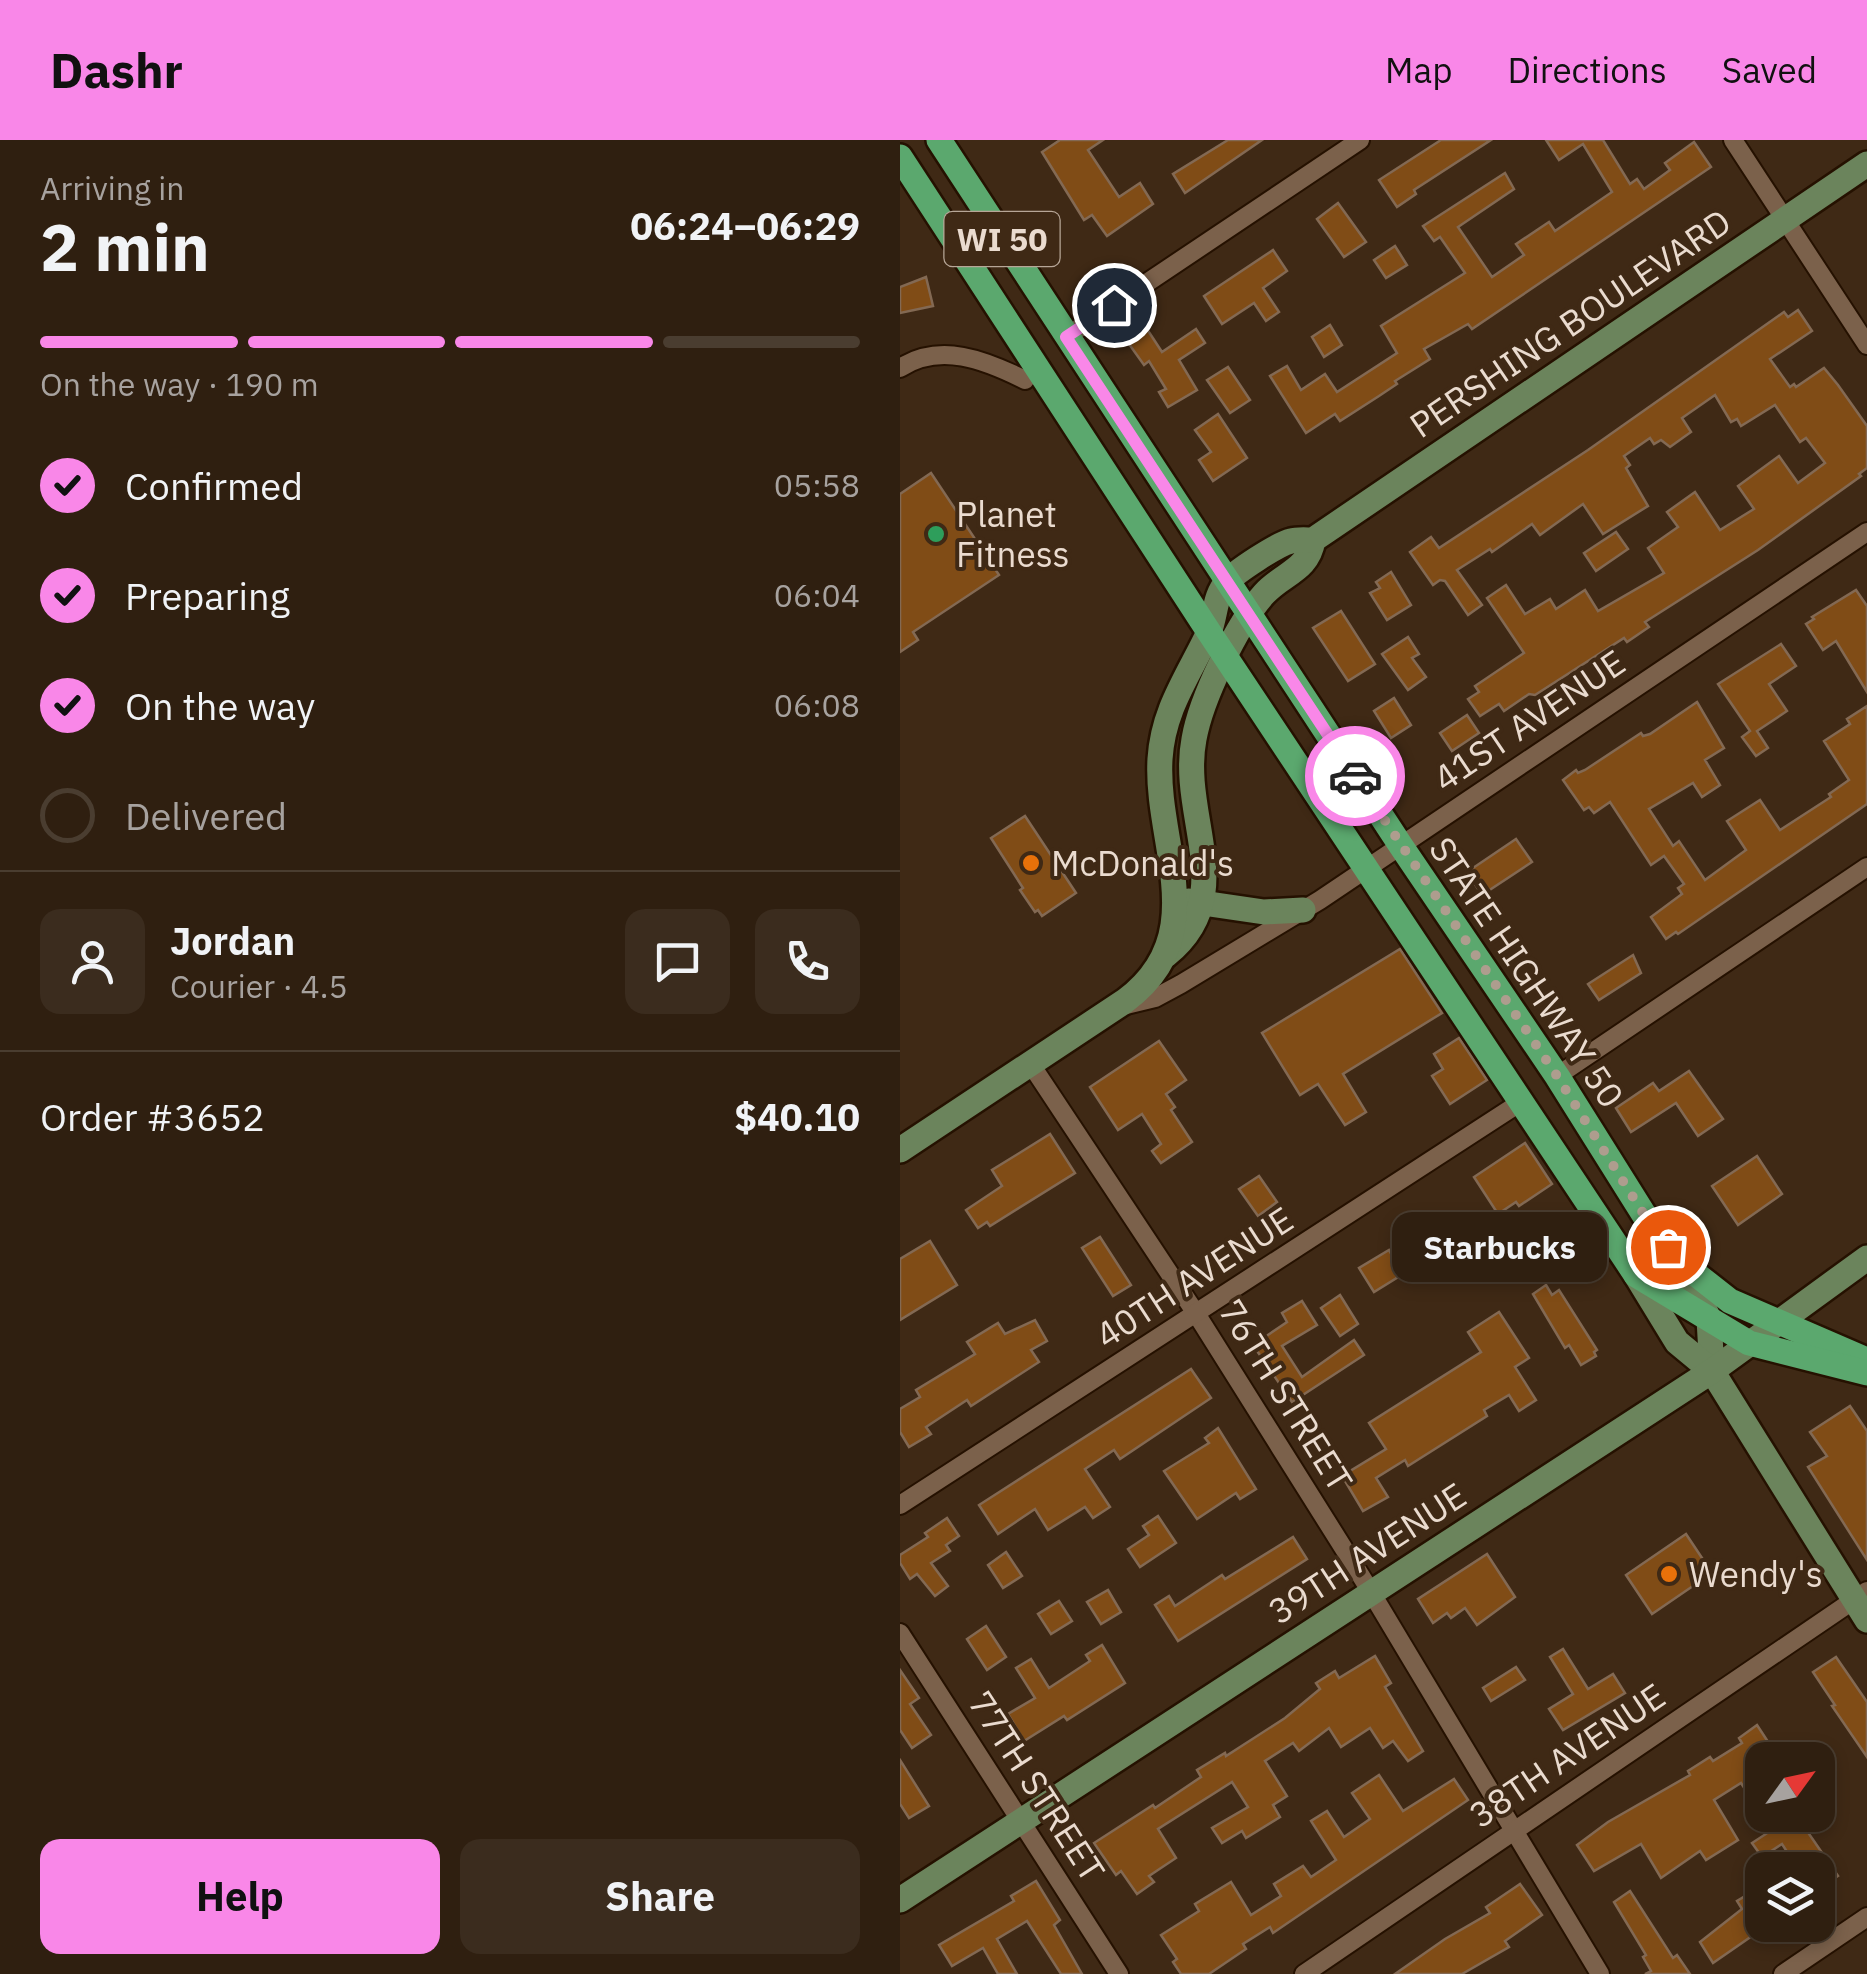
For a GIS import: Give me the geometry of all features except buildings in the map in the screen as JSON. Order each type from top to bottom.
[{"type":"main road","name":"STATE HIGHWAY 50","points":[[939,140],[1400,846],[1557,1076],[1653,1229],[1684,1265],[1730,1300],[1867,1360]]},
{"type":"main road","name":"WI 50","points":[[900,158],[1208,632],[1636,1275],[1749,1343],[1867,1373]]},
{"type":"street","points":[[1066,337],[1337,147],[1360,140]]},
{"type":"street","points":[[1733,140],[1867,345]]},
{"type":"street","name":"PERSHING BOULEVARD","points":[[1227,581],[1287,542],[1314,540],[1867,164]]},
{"type":"street","points":[[900,368],[919,357],[938,353],[1024,380]]},
{"type":"street","name":"41ST AVENUE","points":[[1116,1007],[1154,998],[1181,984],[1302,910],[1867,532]]},
{"type":"street","name":"PERSHING BOULEVARD","points":[[1202,902],[1204,883],[1191,782],[1192,754],[1203,705],[1250,614],[1265,592],[1308,560],[1314,540]]},
{"type":"street","points":[[900,1150],[1116,1007],[1148,981],[1164,956],[1172,937],[1174,899],[1160,747],[1174,698],[1208,632],[1227,581]]},
{"type":"street","points":[[1557,1076],[1867,867]]},
{"type":"street","points":[[1174,899],[1264,912],[1302,910]]},
{"type":"street","points":[[1164,956],[1192,929],[1202,902]]},
{"type":"street","name":"76TH STREET","points":[[1030,1063],[1197,1315],[1370,1592],[1600,1974]]},
{"type":"street","name":"40TH AVENUE","points":[[900,1505],[1521,1102]]},
{"type":"street","name":"39TH AVENUE","points":[[900,1900],[1712,1371],[1867,1258]]},
{"type":"street","points":[[1684,1265],[1709,1318],[1712,1371]]},
{"type":"street","points":[[1636,1275],[1677,1342],[1712,1371],[1863,1604]]},
{"type":"street","name":"38TH AVENUE","points":[[1304,1974],[1513,1830],[1863,1604]]},
{"type":"street","name":"77TH STREET","points":[[900,1633],[1120,1974]]},
{"type":"street","points":[[1784,1974],[1867,1916]]},
{"type":"way so far","points":[[1355,776],[1668,1247]]},
{"type":"place","name":"Planet Fitness","points":[[936,534]]},
{"type":"place","name":"McDonald's","points":[[1031,863]]},
{"type":"place","name":"Starbucks","points":[[1668,1247]]},
{"type":"place","name":"Wendy's","points":[[1669,1574]]},
{"type":"route","points":[[1114,305],[1066,337],[1355,776]]}]
